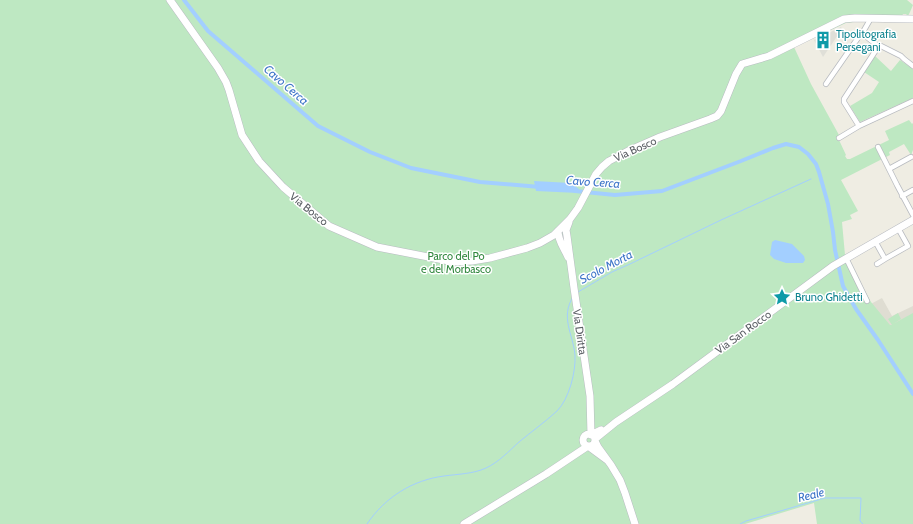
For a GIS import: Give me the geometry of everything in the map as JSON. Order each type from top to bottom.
[{"type":"street","name":"Via Bosco","points":[[170,0],[221,72],[229,90],[242,135],[259,161],[283,188],[329,226],[377,247],[454,262],[490,258],[527,248],[554,235],[570,220],[590,184],[602,167],[609,161],[660,138],[716,116],[721,111],[736,74],[742,64],[769,56],[844,19],[912,18]]},
{"type":"street","points":[[826,84],[871,18]]},
{"type":"street","points":[[862,32],[878,46],[901,56],[913,66]]},
{"type":"street","points":[[859,126],[844,102],[844,99],[878,46]]},
{"type":"street","points":[[839,138],[859,126],[913,101]]},
{"type":"street","points":[[878,147],[913,215]]},
{"type":"street","points":[[889,169],[911,156]]},
{"type":"street","points":[[902,196],[913,190]]},
{"type":"street","name":"Via Diritta","points":[[570,220],[567,227],[567,236],[591,404],[590,440]]},
{"type":"street","name":"Via San Rocco","points":[[590,440],[673,384],[833,266],[913,220]]},
{"type":"street","points":[[877,264],[908,246],[898,228]]},
{"type":"street","points":[[558,231],[567,236]]},
{"type":"street","name":"Via Diritta","points":[[558,231],[561,245],[570,261]]},
{"type":"street","points":[[545,240],[553,240],[561,245]]},
{"type":"street","points":[[875,242],[885,259]]},
{"type":"street","points":[[845,259],[867,301]]},
{"type":"street","name":"Via Diritta","points":[[590,440],[591,404]]},
{"type":"street","points":[[591,422],[596,426],[605,428]]},
{"type":"street","name":"Via San Rocco","points":[[464,524],[576,454],[605,428],[616,422]]},
{"type":"street","points":[[590,440],[596,445],[620,480],[635,524]]},
{"type":"shaded area","points":[[841,27],[842,29],[823,57],[814,40]]},
{"type":"shaded area","points":[[882,298],[892,316],[913,306],[913,381],[865,307]]},
{"type":"green space","name":"Parco del Po e del Morbasco","points":[[0,0],[907,0],[913,5],[908,16],[903,14],[902,16],[846,23],[794,47],[811,84],[839,135],[839,140],[847,159],[850,159],[889,140],[885,131],[909,120],[912,124],[913,123],[913,150],[911,155],[904,144],[889,152],[890,155],[841,180],[858,211],[850,215],[852,219],[842,222],[845,255],[871,302],[890,325],[892,325],[888,319],[898,313],[901,319],[893,324],[913,313],[913,524],[817,524],[814,503],[745,524],[0,524]]},
{"type":"green space","points":[[875,56],[891,71],[900,60],[913,69],[913,98],[860,122],[850,106],[872,93],[879,82],[864,72]]},
{"type":"water","points":[[534,181],[571,183],[579,189],[578,193],[536,191]]},
{"type":"water","points":[[775,240],[792,244],[804,256],[805,260],[803,263],[786,263],[774,259],[770,255],[772,242]]},
{"type":"waterway","name":"Cavo Cerca","points":[[184,0],[208,31],[318,126],[370,152],[411,168],[480,182],[540,187]]},
{"type":"waterway","name":"Cavo Cerca","points":[[575,191],[615,195],[662,191],[773,148],[786,144],[799,147],[808,154],[816,164],[819,172],[828,204],[835,250],[843,286],[856,309],[913,394]]},
{"type":"waterway","name":"Scolo Morta","points":[[578,292],[612,272],[811,179]]},
{"type":"waterway","name":"Scolo Morta","points":[[367,524],[374,514],[391,498],[421,481],[444,476],[476,472],[491,466],[557,411],[565,400],[573,377],[575,355],[567,319],[569,304],[573,297]]},
{"type":"waterway","name":"Reale","points":[[740,524],[825,498],[861,498],[860,521],[863,524]]},
{"type":"place","name":"Tipolitografia Persegani","points":[[823,40]]},
{"type":"place","name":"Bruno Ghidetti","points":[[782,297]]}]
